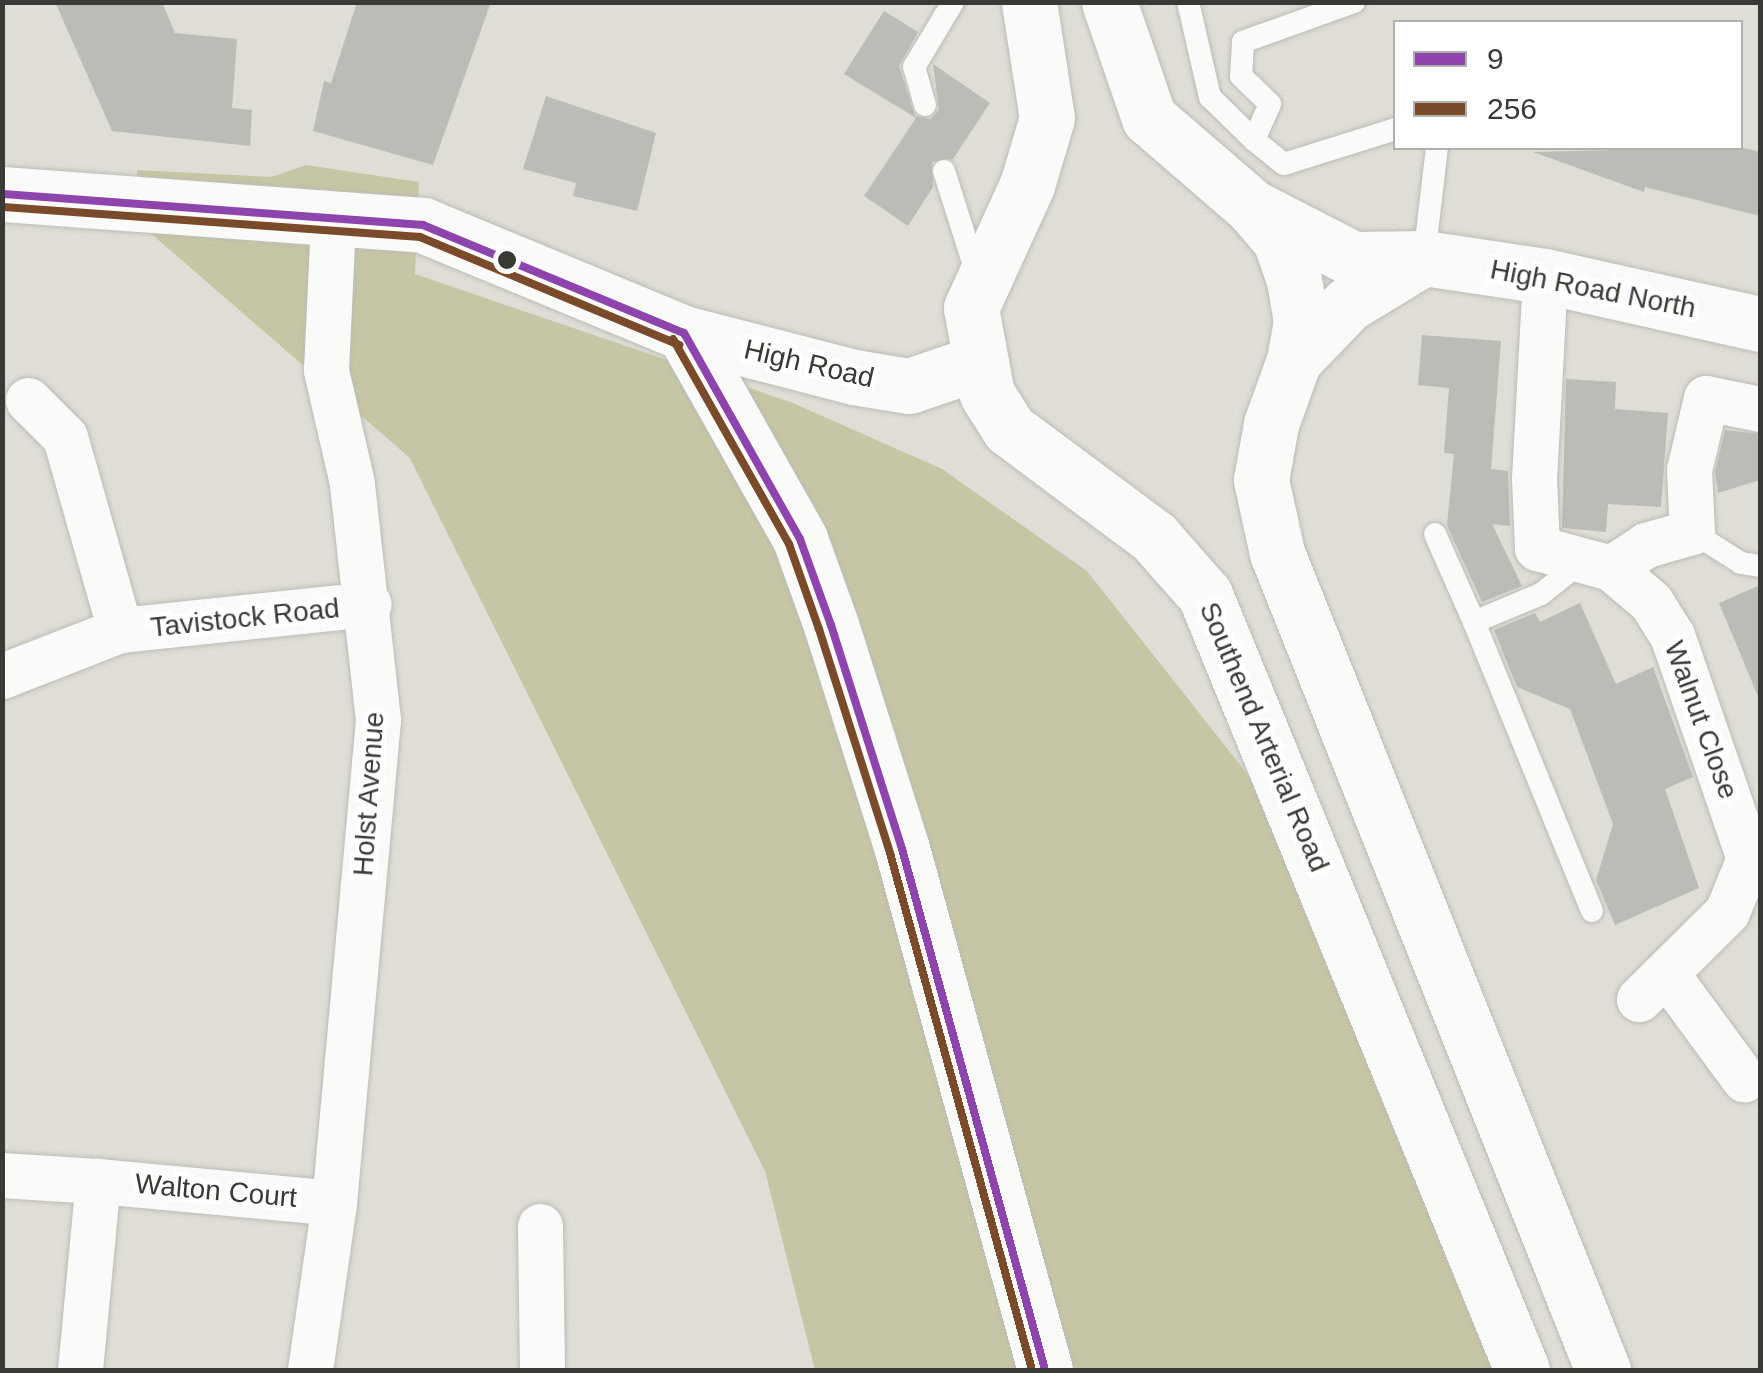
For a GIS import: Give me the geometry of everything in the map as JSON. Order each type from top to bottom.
[{"type":"main road","name":"Southend Arterial Road","points":[[1029,2],[1047,118],[1027,185],[971,308],[976,364],[1010,429],[1154,537],[1205,595],[1522,1370]]},
{"type":"main road","points":[[1109,2],[1149,118],[1252,207],[1280,240],[1294,280],[1301,321],[1294,360],[1271,424],[1261,480],[1277,554],[1603,1370]]},
{"type":"main road","name":"High Road","points":[[2,194],[423,225],[684,333],[909,386],[976,364]]},
{"type":"main road","name":"High Road North","points":[[1252,207],[1352,258],[1424,258],[1545,276],[1760,324]]},
{"type":"main road","points":[[1294,360],[1348,304],[1424,258]]},
{"type":"main road","points":[[684,333],[800,539],[831,625],[902,849],[1045,1370]]},
{"type":"street","name":"Holst Avenue","points":[[310,1370],[334,1203],[378,720],[370,604],[326,370],[333,219]]},
{"type":"street","points":[[1545,276],[1534,478],[1537,548],[1600,562],[1692,532],[1689,470],[1706,398],[1760,408]]},
{"type":"street","name":"Tavistock Road","points":[[28,400],[65,437],[120,630]]},
{"type":"street","name":"Walnut Close","points":[[1600,562],[1651,602],[1672,636],[1748,858],[1726,912],[1653,986],[1744,1079]]},
{"type":"street","name":"Tavistock Road","points":[[2,676],[120,630],[370,604]]},
{"type":"street","name":"Walton Court","points":[[2,1175],[334,1203]]},
{"type":"street","name":"Walton Court","points":[[80,1370],[98,1181]]},
{"type":"street","points":[[540,1226],[542,1370]]},
{"type":"lane","points":[[925,106],[914,67],[953,2]]},
{"type":"lane","points":[[1188,2],[1210,97],[1284,164],[1393,130]]},
{"type":"lane","points":[[1254,140],[1270,104],[1240,76],[1243,42],[1354,2]]},
{"type":"lane","points":[[1424,258],[1437,150]]},
{"type":"lane","points":[[944,172],[979,286]]},
{"type":"lane","points":[[1692,532],[1741,564],[1760,566]]},
{"type":"lane","points":[[1435,534],[1592,911]]},
{"type":"lane","points":[[1474,622],[1541,594],[1600,562]]},
{"type":"green space","points":[[306,165],[419,182],[415,274],[793,403],[942,469],[1087,571],[1264,795],[1497,1370],[815,1370],[765,1171],[410,458],[140,224],[137,170],[271,177]]},
{"type":"building","points":[[55,2],[162,2],[175,33],[237,39],[232,108],[252,110],[250,146],[112,131]]},
{"type":"building","points":[[357,2],[491,2],[433,165],[313,131],[324,81],[331,83]]},
{"type":"building","points":[[884,11],[918,32],[899,66],[915,116],[930,119],[939,110],[933,64],[990,103],[953,159],[932,162],[933,187],[908,226],[864,196],[916,118],[844,74]]},
{"type":"building","points":[[546,96],[656,133],[637,211],[573,196],[576,183],[523,169]]},
{"type":"building","points":[[1743,148],[1760,152],[1760,216],[1645,187],[1644,192],[1533,152]]},
{"type":"building","points":[[1422,335],[1501,341],[1491,469],[1508,471],[1510,526],[1492,524],[1522,586],[1482,602],[1447,525],[1454,454],[1444,453],[1449,388],[1418,385]]},
{"type":"building","points":[[1566,379],[1616,382],[1615,409],[1668,413],[1661,507],[1608,504],[1606,532],[1562,528]]},
{"type":"building","points":[[1725,430],[1760,434],[1760,480],[1718,493],[1715,472]]},
{"type":"building","points":[[1760,585],[1760,701],[1719,603]]},
{"type":"building","points":[[1580,603],[1616,684],[1653,667],[1693,777],[1665,789],[1699,888],[1615,925],[1596,880],[1613,824],[1570,709],[1517,687],[1494,630],[1535,613],[1540,622]]},
{"type":"transit line","name":"9","points":[[2,194],[423,225],[684,333]]},
{"type":"transit line","name":"256","points":[[2,207],[420,237],[679,345]]},
{"type":"transit line","name":"9","points":[[684,333],[800,539],[831,625],[902,849],[1045,1370]]},
{"type":"transit line","name":"256","points":[[673,339],[789,544],[819,629],[890,853],[1032,1370]]}]
